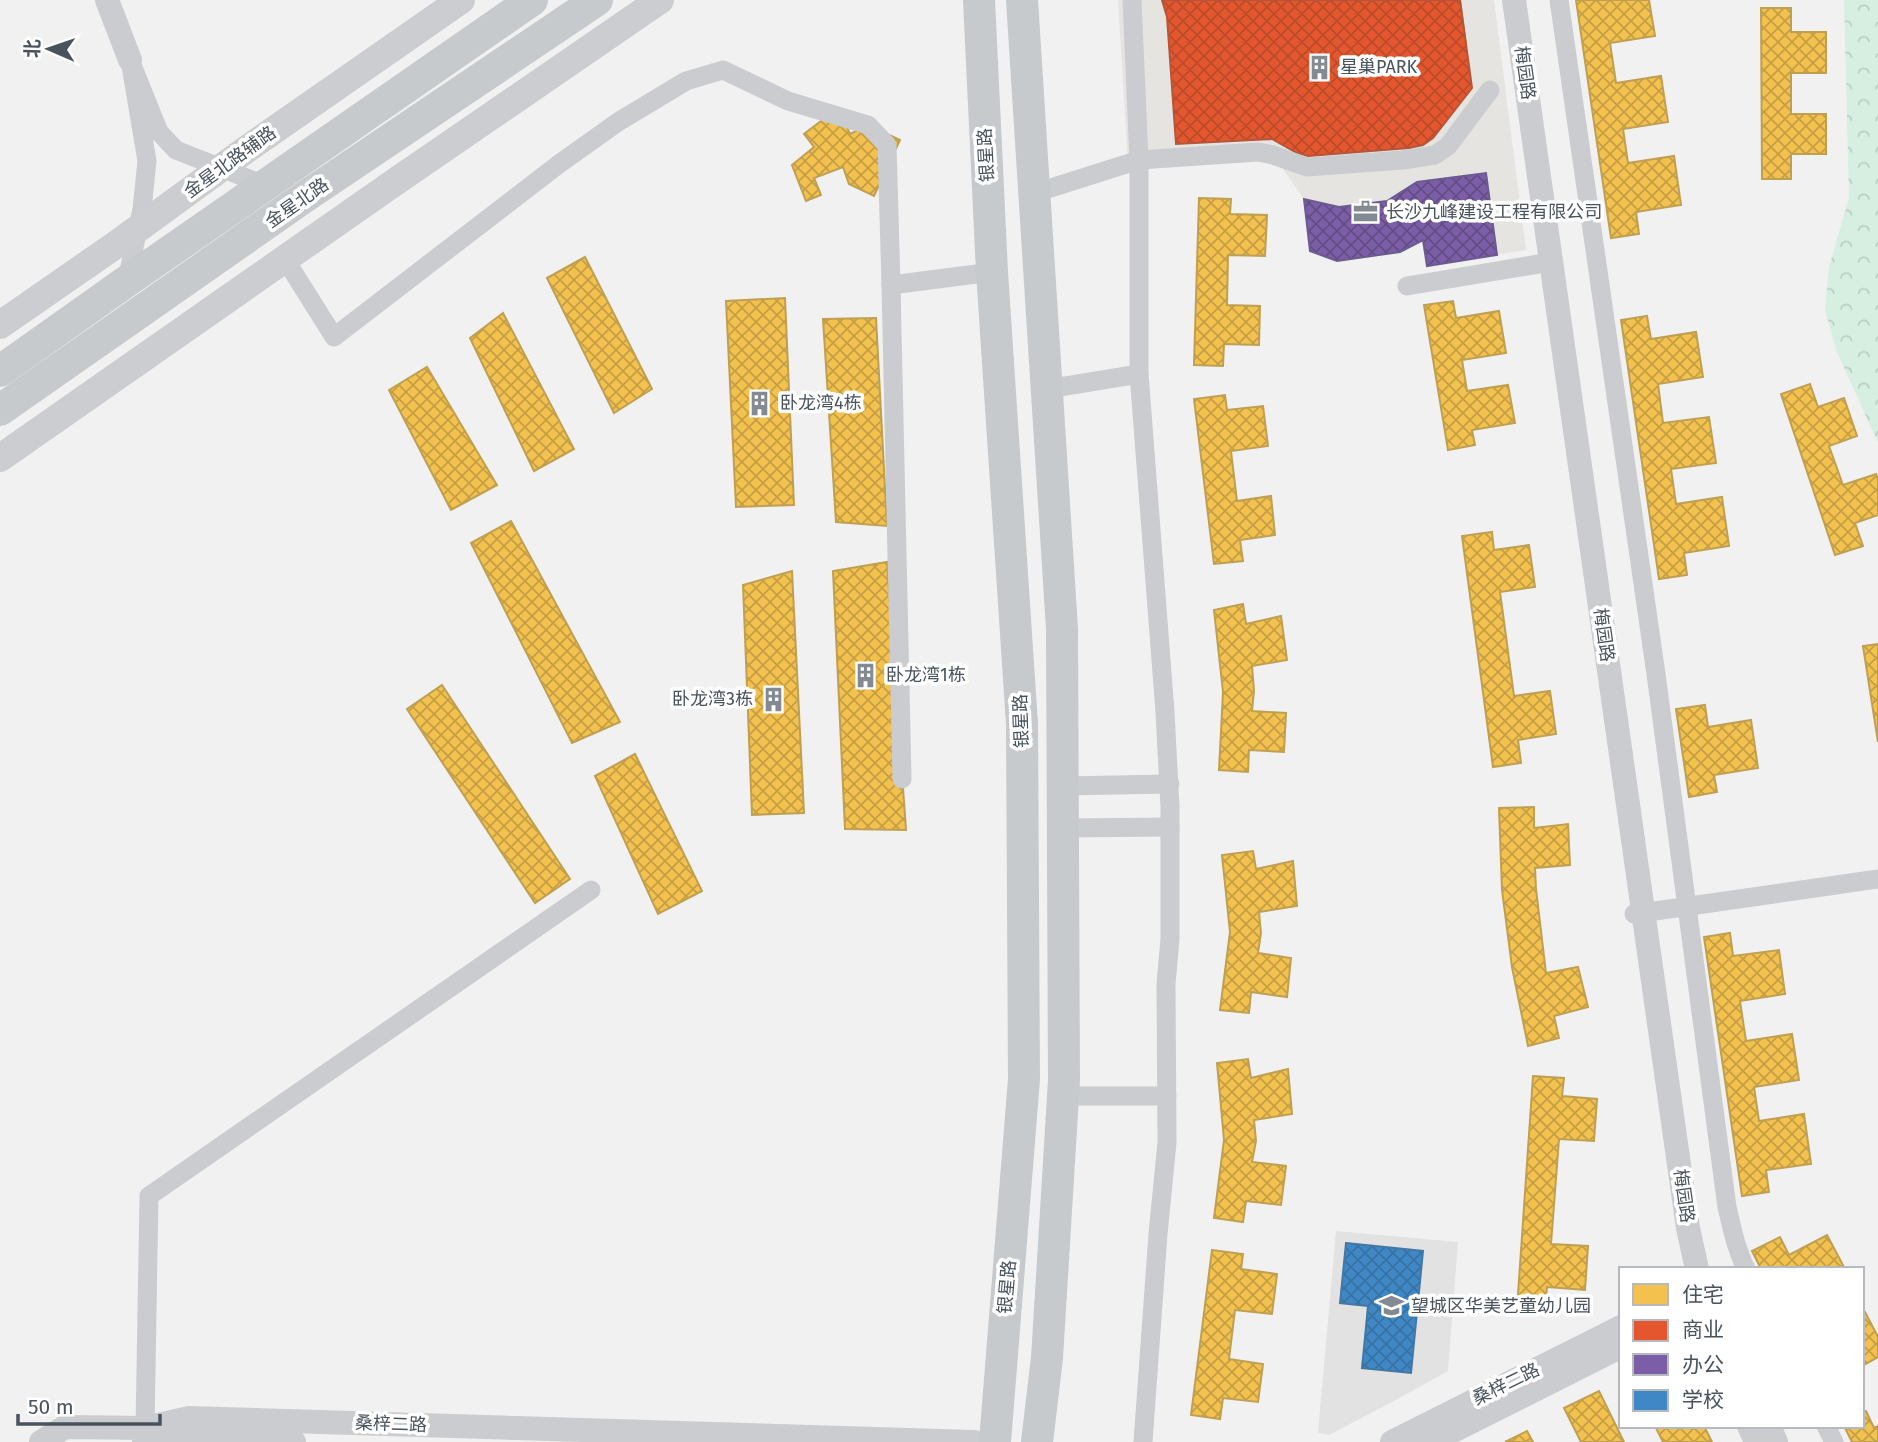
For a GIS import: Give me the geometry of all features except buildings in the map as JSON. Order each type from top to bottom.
[{"type":"main road","name":"金星北路辅路","points":[[0,326],[461,0]]},
{"type":"main road","name":"金星北路","points":[[0,371],[532,0]]},
{"type":"main road","name":"金星北路","points":[[0,411],[303,198],[597,0]]},
{"type":"main road","points":[[0,458],[660,0]]},
{"type":"main road","name":"银星路","points":[[979,0],[992,272],[1022,724],[1024,1079],[995,1442]]},
{"type":"main road","points":[[1022,0],[1062,629],[1063,1096],[1047,1358],[1037,1442]]},
{"type":"street","points":[[107,0],[159,132],[176,150],[264,186]]},
{"type":"street","points":[[1132,0],[1139,160],[1139,374],[1170,784],[1170,939],[1166,985],[1167,1142],[1143,1442]]},
{"type":"street","name":"梅园路","points":[[1505,0],[1547,263]]},
{"type":"street","name":"梅园路","points":[[1514,0],[1547,263],[1639,913],[1688,1228],[1697,1267]]},
{"type":"street","points":[[1559,0],[1656,674],[1727,1207],[1736,1244],[1745,1267]]},
{"type":"street","points":[[127,281],[142,209],[147,161],[130,60]]},
{"type":"street","points":[[285,259],[334,337],[559,164],[608,129],[686,81],[723,70],[788,101],[868,125],[887,145],[902,779]]},
{"type":"street","points":[[1035,193],[1139,160],[1258,152],[1307,167],[1435,155],[1448,146],[1490,90]]},
{"type":"street","points":[[1407,286],[1547,263]]},
{"type":"street","points":[[891,285],[992,272]]},
{"type":"street","points":[[1047,389],[1139,374]]},
{"type":"street","points":[[1063,786],[1170,784]]},
{"type":"street","points":[[1063,828],[1170,827]]},
{"type":"street","points":[[1639,913],[1878,878]]},
{"type":"street","points":[[144,1435],[149,1196],[591,890]]},
{"type":"street","name":"梅园路","points":[[1639,913],[1684,1267]]},
{"type":"street","points":[[1063,1096],[1167,1096]]},
{"type":"street","name":"桑梓二路","points":[[1392,1442],[1619,1328]]},
{"type":"street","name":"桑梓二路","points":[[1431,1442],[1619,1347]]},
{"type":"street","name":"桑梓二路","points":[[144,1435],[189,1418],[974,1442]]},
{"type":"street","name":"桑梓二路","points":[[41,1442],[65,1427],[190,1439],[294,1442]]},
{"type":"shaded area","name":"星巢PARK","points":[[1118,0],[1494,0],[1526,250],[1427,266],[1422,240],[1400,252],[1337,261],[1310,251],[1304,199],[1273,155],[1128,164]]},
{"type":"shaded area","name":"望城区华美艺童幼儿园","points":[[1336,1231],[1458,1242],[1448,1371],[1329,1435],[1318,1433]]},
{"type":"green space","points":[[1844,0],[1878,0],[1878,443],[1836,350],[1825,310],[1829,267],[1849,197]]},
{"type":"place","name":"星巢PARK","points":[[1320,67]]},
{"type":"place","name":"长沙九峰建设工程有限公司","points":[[1366,212]]},
{"type":"place","name":"卧龙湾4栋","points":[[760,403]]},
{"type":"place","name":"卧龙湾1栋","points":[[866,675]]},
{"type":"place","name":"卧龙湾3栋","points":[[773,699]]},
{"type":"place","name":"望城区华美艺童幼儿园","points":[[1391,1306]]}]
